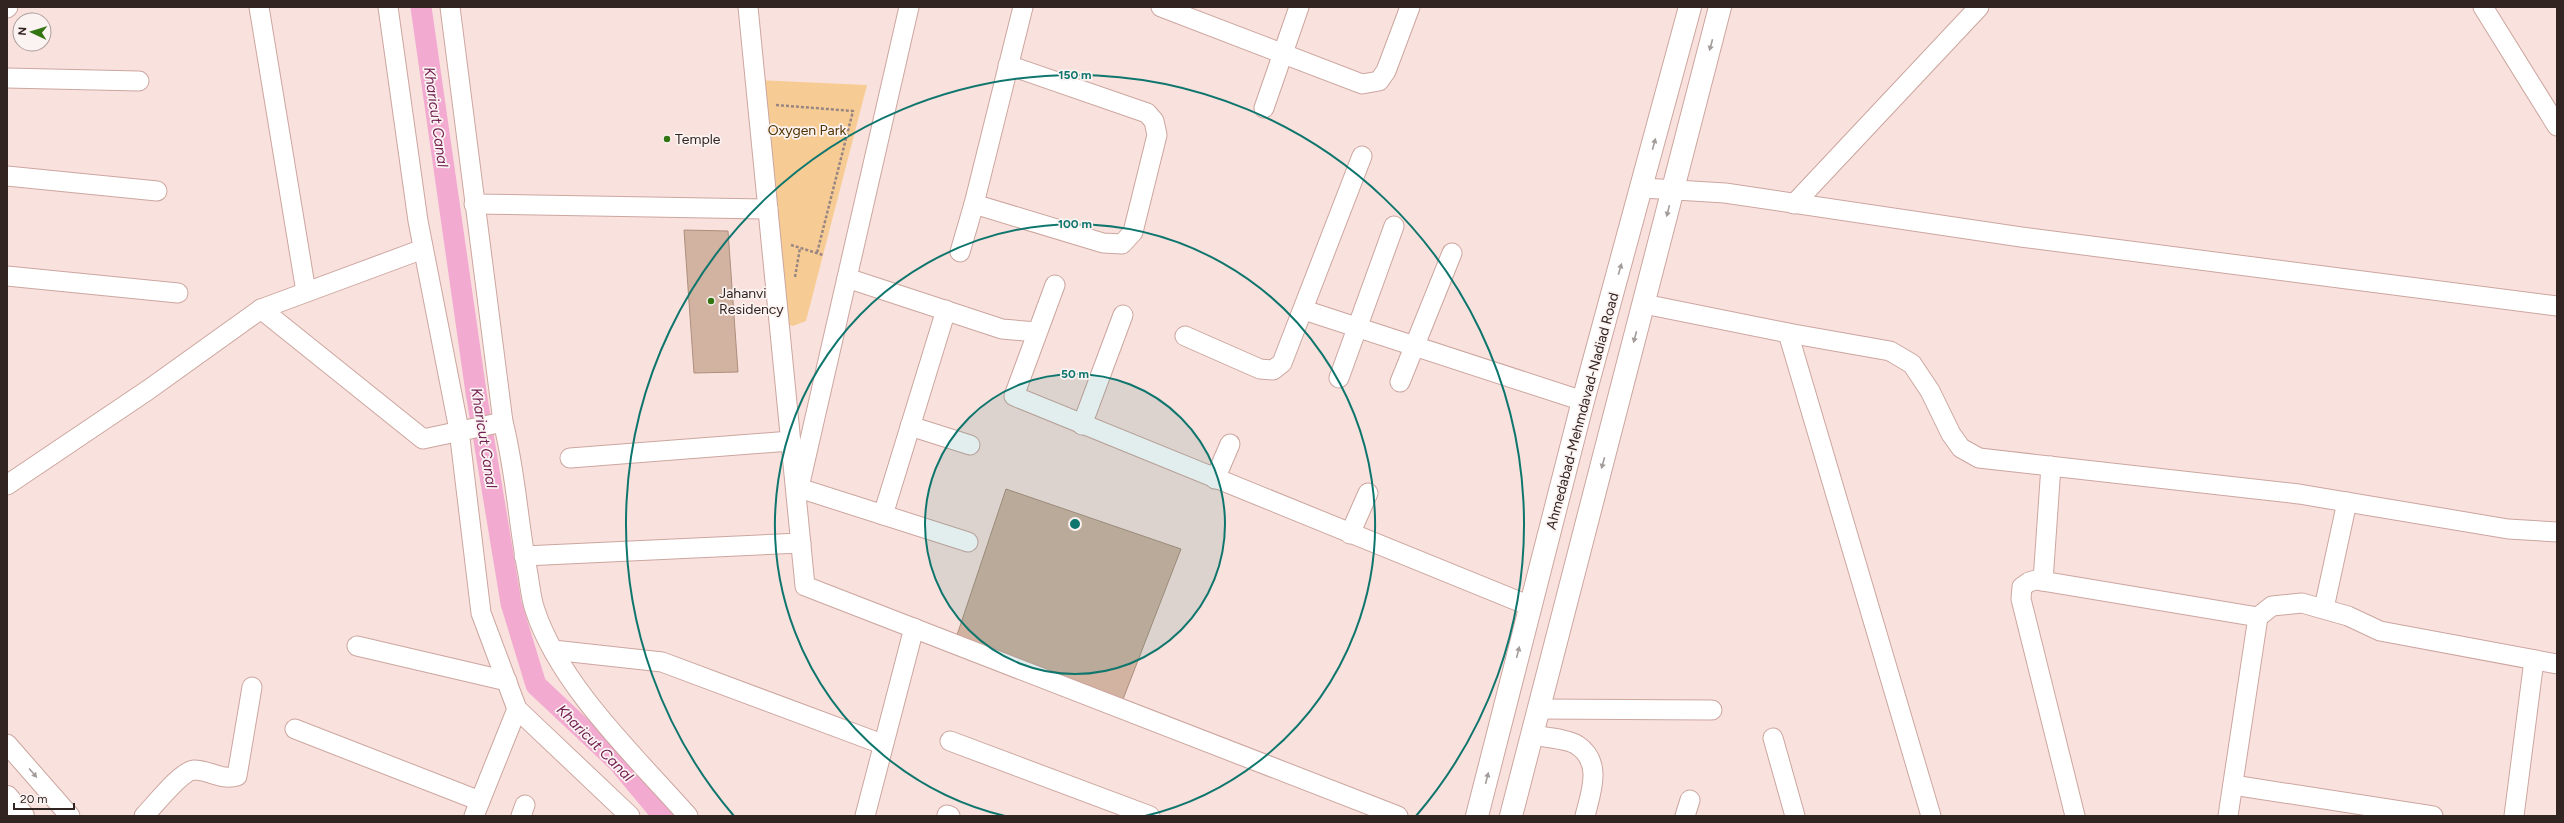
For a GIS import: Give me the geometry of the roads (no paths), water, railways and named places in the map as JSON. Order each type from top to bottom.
[{"type":"main road","points":[[1511,816],[1720,7]]},
{"type":"main road","name":"Ahmedabad-Mehmdavad-Nadiad Road","points":[[1478,816],[1530,606],[1584,401],[1643,188],[1686,8]]},
{"type":"main road","points":[[7,797],[24,816]]},
{"type":"street","points":[[259,7],[306,292]]},
{"type":"street","points":[[388,7],[423,249],[459,430],[481,613],[517,709],[630,816]]},
{"type":"street","points":[[450,7],[503,422],[513,460],[524,556],[535,610],[553,650],[574,686],[688,816]]},
{"type":"street","points":[[748,7],[790,441],[798,493],[805,586],[1398,816]]},
{"type":"street","points":[[798,493],[909,7]]},
{"type":"street","points":[[960,252],[974,204],[1023,7]]},
{"type":"street","points":[[1161,7],[1362,84],[1379,81],[1386,70],[1410,7]]},
{"type":"street","points":[[1264,108],[1300,7]]},
{"type":"street","points":[[1794,204],[1979,7]]},
{"type":"street","points":[[2483,7],[2557,126]]},
{"type":"street","points":[[974,204],[1103,243],[1122,244],[1133,232],[1135,225],[1157,135],[1154,122],[1148,113],[1008,65]]},
{"type":"street","points":[[7,78],[139,81]]},
{"type":"street","points":[[1185,336],[1260,369],[1273,370],[1282,363],[1304,310],[1362,156]]},
{"type":"street","points":[[7,176],[157,191]]},
{"type":"street","points":[[1643,188],[1725,193],[2021,238],[2557,306]]},
{"type":"street","points":[[474,204],[768,209]]},
{"type":"street","points":[[1339,378],[1394,226]]},
{"type":"street","points":[[7,485],[148,390],[261,309],[423,249]]},
{"type":"street","points":[[1400,382],[1452,253]]},
{"type":"street","points":[[7,276],[178,293]]},
{"type":"street","points":[[847,278],[1002,329],[1037,332]]},
{"type":"street","points":[[1055,285],[1014,396],[1082,425],[1530,606]]},
{"type":"street","points":[[1644,304],[1788,333],[1890,351],[1912,364],[1930,391],[1951,434],[1961,448],[1978,458],[2299,494],[2508,529],[2557,532]]},
{"type":"street","points":[[261,309],[423,439],[459,430],[503,422]]},
{"type":"street","points":[[883,515],[946,310]]},
{"type":"street","points":[[1304,310],[1414,348],[1584,401]]},
{"type":"street","points":[[1082,425],[1123,315]]},
{"type":"street","points":[[1788,333],[1931,816]]},
{"type":"street","points":[[910,426],[970,445]]},
{"type":"street","points":[[570,458],[790,441]]},
{"type":"street","points":[[1215,479],[1230,444]]},
{"type":"street","points":[[2043,581],[2051,466]]},
{"type":"street","points":[[798,493],[883,515],[968,542]]},
{"type":"street","points":[[1350,534],[1368,493]]},
{"type":"street","points":[[2324,608],[2346,502]]},
{"type":"street","points":[[524,556],[801,543]]},
{"type":"street","points":[[2075,816],[2021,599],[2022,587],[2029,582],[2043,581],[2258,617]]},
{"type":"street","points":[[2228,816],[2258,617],[2272,606],[2302,603],[2324,608],[2380,631],[2557,664]]},
{"type":"street","points":[[865,816],[882,744],[914,628]]},
{"type":"street","points":[[357,646],[507,681]]},
{"type":"street","points":[[553,650],[662,662],[882,744]]},
{"type":"street","points":[[2514,816],[2534,660]]},
{"type":"street","points":[[144,816],[184,774],[194,770],[227,779],[237,776],[252,687]]},
{"type":"street","points":[[295,729],[477,808],[517,709]]},
{"type":"street","points":[[1539,709],[1712,710]]},
{"type":"street","points":[[1532,735],[1577,744],[1591,759],[1594,777],[1585,816]]},
{"type":"street","points":[[1773,738],[1796,816]]},
{"type":"street","points":[[950,741],[1150,816]]},
{"type":"street","points":[[7,744],[70,816]]},
{"type":"street","points":[[2233,786],[2433,816]]},
{"type":"waterway","name":"Kharicut Canal","points":[[421,7],[476,392],[511,603],[536,685],[618,762],[663,816]]},
{"type":"place","name":"Temple","points":[[667,139]]},
{"type":"place","name":"Jahanvi Residency","points":[[711,301]]},
{"type":"park label","name":"Oxygen Park","points":[[807,130]]}]
